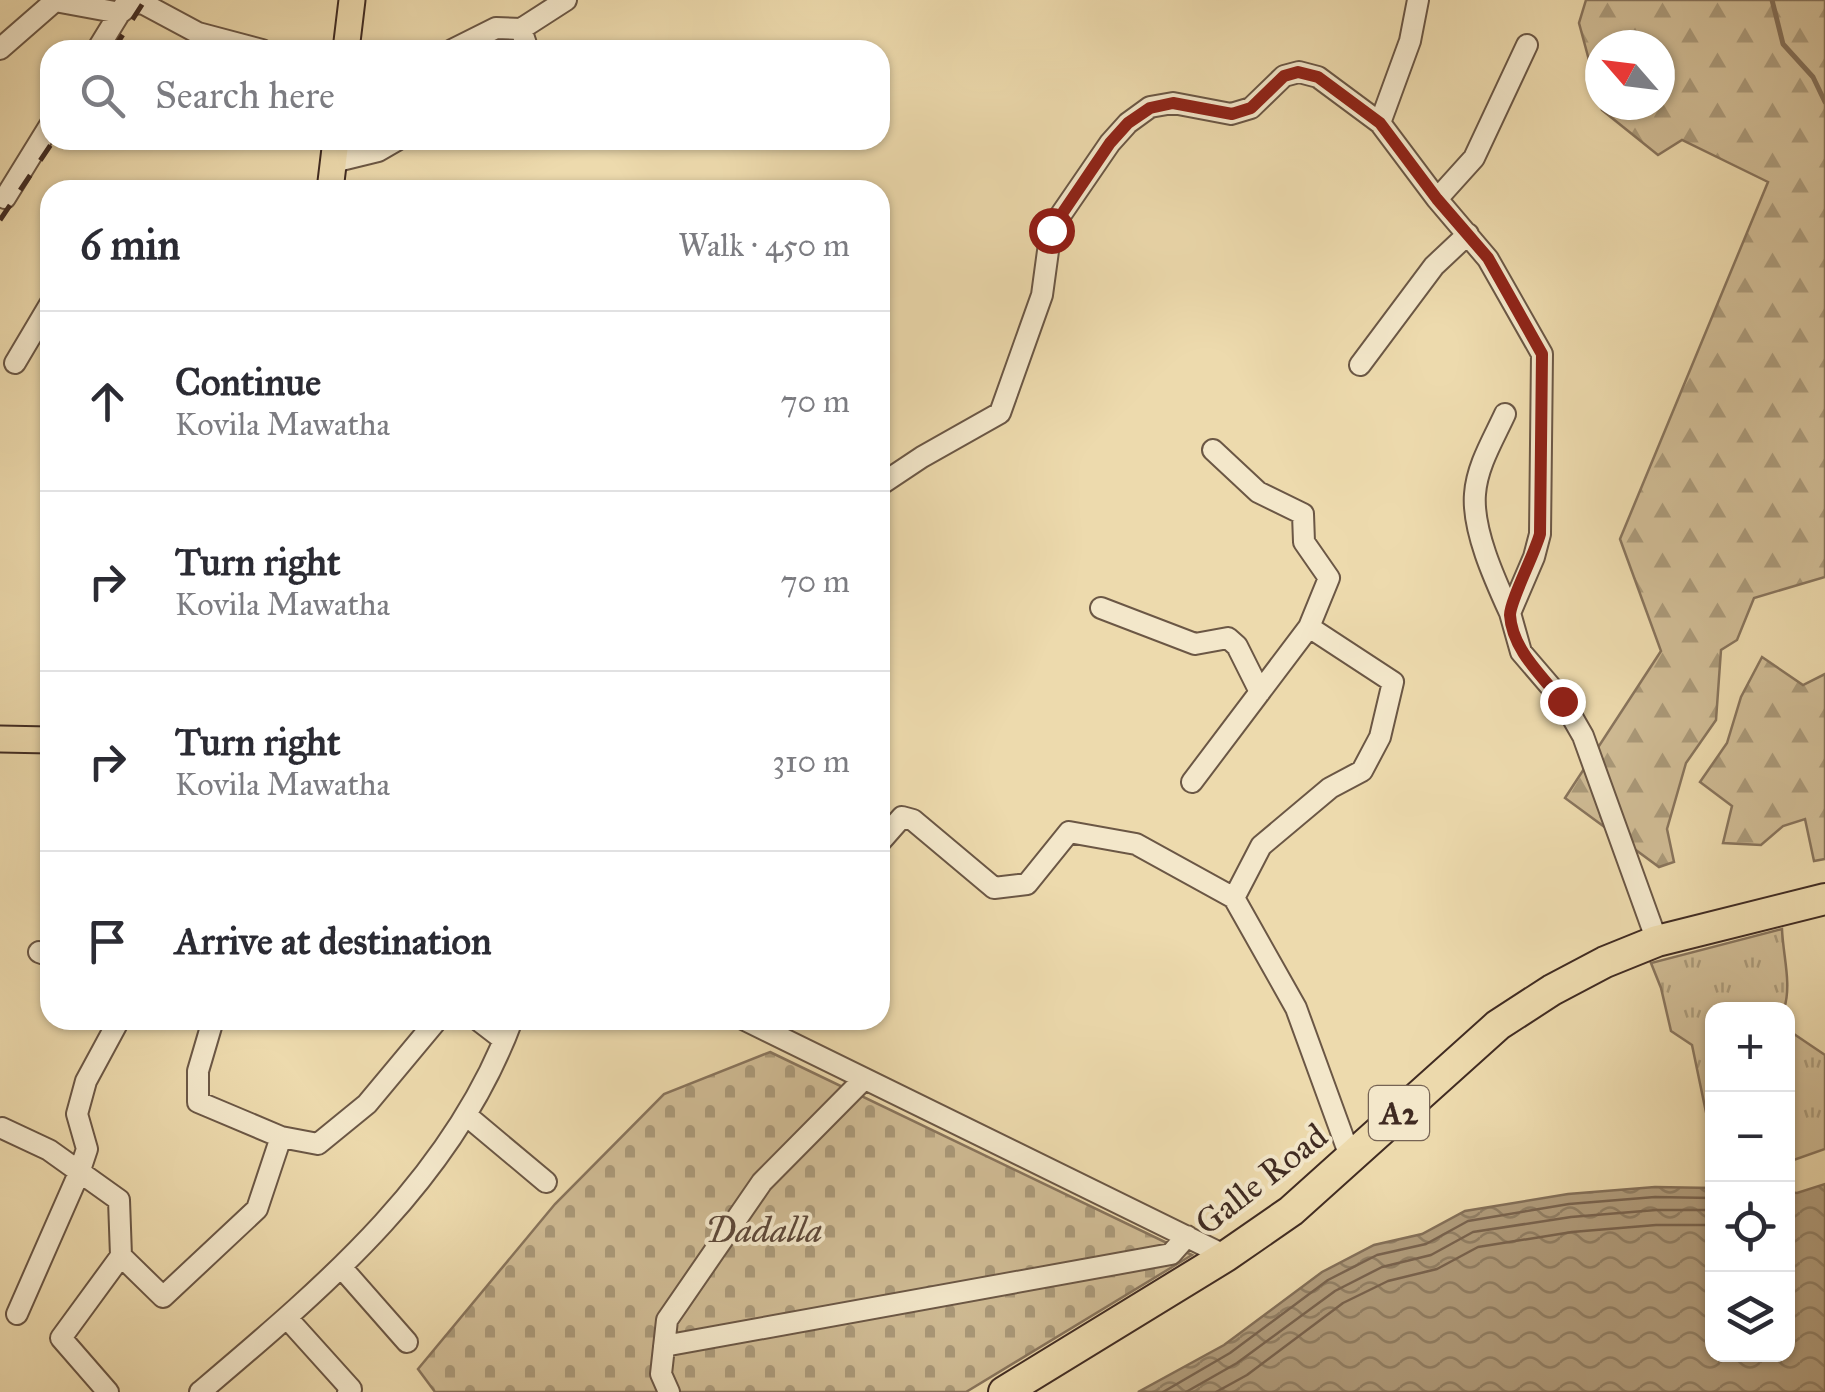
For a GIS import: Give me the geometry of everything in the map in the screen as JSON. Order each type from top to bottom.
[{"type":"highway","name":"Galle Road","points":[[1004,1392],[1226,1256],[1291,1211],[1498,1025],[1552,990],[1605,962],[1658,941],[1825,899]]},
{"type":"main road","points":[[347,40],[352,0]]},
{"type":"main road","points":[[331,180],[334,151]]},
{"type":"main road","points":[[0,739],[40,740]]},
{"type":"street","points":[[472,40],[496,28],[520,29],[566,0]]},
{"type":"street","points":[[1380,123],[1410,41],[1418,0]]},
{"type":"street","points":[[0,49],[56,1],[124,6],[142,3],[198,33],[224,40]]},
{"type":"street","points":[[102,40],[124,6]]},
{"type":"street","points":[[520,29],[524,40]]},
{"type":"street","points":[[1437,199],[1474,158],[1527,44]]},
{"type":"street","points":[[890,478],[1000,413],[1042,295],[1051,230],[1128,123],[1150,108],[1173,103],[1232,114],[1251,108],[1284,76],[1298,72],[1318,77],[1380,123],[1488,258],[1542,354],[1540,534],[1510,613]]},
{"type":"street","points":[[5,198],[40,141]]},
{"type":"street","points":[[334,151],[380,150]]},
{"type":"street","points":[[1360,365],[1434,266],[1468,234]]},
{"type":"street","points":[[15,362],[40,321]]},
{"type":"street","points":[[1505,414],[1482,462],[1474,496],[1487,564],[1510,613],[1521,652],[1562,701],[1583,736],[1658,941]]},
{"type":"street","points":[[1192,782],[1309,627],[1329,578],[1304,542],[1303,514],[1258,492],[1213,450]]},
{"type":"street","points":[[1101,608],[1195,644],[1228,638],[1260,692]]},
{"type":"street","points":[[1234,898],[1261,846],[1330,788],[1362,771],[1380,736],[1393,682],[1309,627]]},
{"type":"street","points":[[890,831],[902,817],[913,820],[994,888],[1027,884],[1069,832],[1136,844],[1234,898],[1296,1008],[1351,1159]]},
{"type":"street","points":[[17,1314],[79,1174],[87,1150],[78,1114],[86,1081],[114,1030]]},
{"type":"street","points":[[209,1030],[198,1070],[198,1102],[281,1137],[318,1144],[366,1104],[429,1030]]},
{"type":"street","points":[[200,1392],[368,1242],[438,1160],[466,1115],[508,1030]]},
{"type":"street","points":[[769,1030],[1226,1256]]},
{"type":"street","points":[[669,1392],[661,1374],[666,1320],[762,1182],[864,1079]]},
{"type":"street","points":[[466,1115],[546,1182]]},
{"type":"street","points":[[2,1128],[49,1150],[119,1200],[121,1256],[61,1338],[108,1392]]},
{"type":"street","points":[[121,1256],[163,1297],[257,1209],[281,1137]]},
{"type":"street","points":[[664,1346],[1171,1254],[1187,1236]]},
{"type":"street","points":[[341,1268],[407,1342]]},
{"type":"street","points":[[287,1318],[351,1389],[348,1392]]},
{"type":"green space","points":[[1586,0],[1825,0],[1825,577],[1754,598],[1737,640],[1721,650],[1716,720],[1686,763],[1667,829],[1674,862],[1659,867],[1565,798],[1661,651],[1620,539],[1768,182],[1682,140],[1658,155],[1614,120],[1675,120],[1675,30],[1585,30],[1585,45],[1579,23]]},
{"type":"green space","points":[[1762,657],[1803,685],[1825,674],[1825,859],[1814,861],[1805,819],[1783,826],[1761,845],[1723,843],[1732,806],[1700,782],[1727,743],[1741,697]]},
{"type":"green space","points":[[1782,929],[1785,1002],[1705,1002],[1705,1107],[1692,1045],[1671,1031],[1651,963]]},
{"type":"green space","points":[[1795,1035],[1825,1055],[1825,1149],[1795,1160]]},
{"type":"green space","name":"Dadalla","points":[[770,1052],[1192,1255],[966,1392],[435,1392],[418,1369],[555,1204],[664,1094]]},
{"type":"water","points":[[1825,1184],[1825,1392],[1138,1392],[1224,1345],[1322,1272],[1374,1245],[1422,1234],[1465,1211],[1568,1194],[1655,1187],[1705,1188],[1705,1362],[1795,1362],[1797,1193]]},
{"type":"waterway","points":[[1772,0],[1783,44],[1813,77],[1825,102]]},
{"type":"railway","points":[[119,40],[145,0]]},
{"type":"railway","points":[[0,220],[47,150]]},
{"type":"route","points":[[1051,230],[1110,143],[1128,123],[1150,108],[1173,103],[1232,114],[1251,108],[1284,76],[1298,72],[1318,77],[1380,123],[1488,258],[1542,354],[1540,534],[1510,613],[1521,652],[1562,701]]}]
